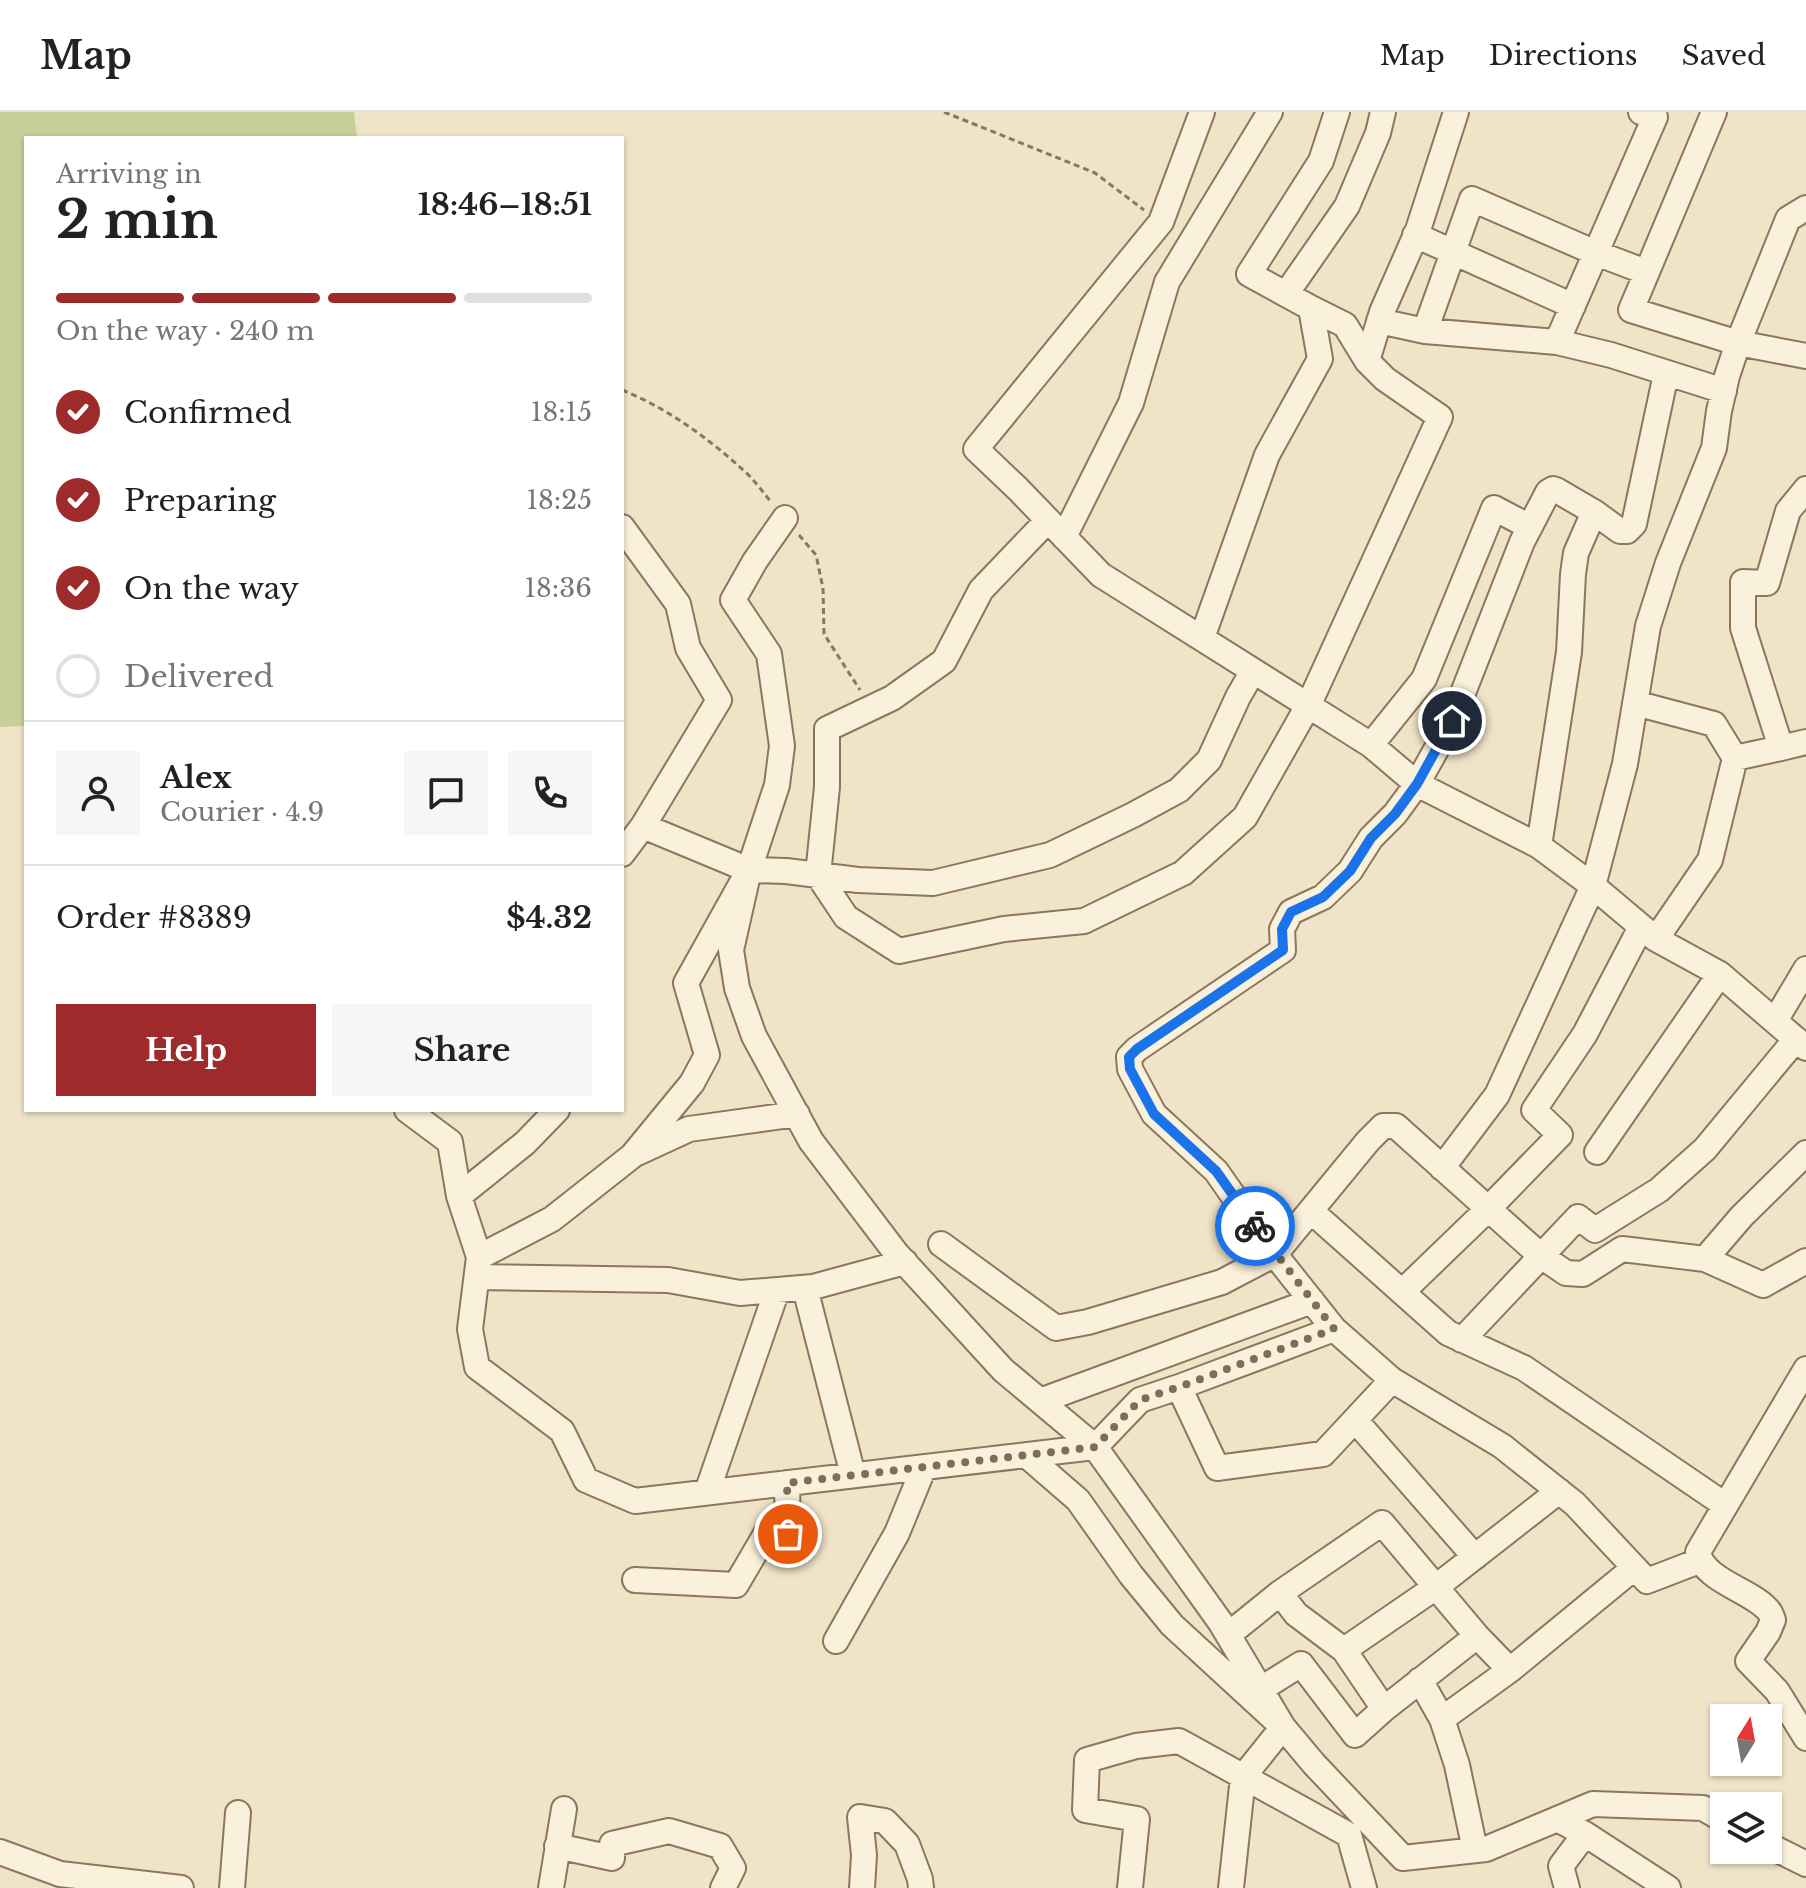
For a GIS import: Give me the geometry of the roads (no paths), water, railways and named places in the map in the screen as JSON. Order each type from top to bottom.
[{"type":"street","points":[[1202,112],[1161,222],[976,449],[1101,575],[1371,745],[1417,784],[1539,846],[1649,933],[1720,974],[1801,1043],[1705,1149],[1659,1190],[1595,1230],[1578,1217],[1462,1340]]},
{"type":"street","points":[[1270,112],[1167,282],[1131,403],[1056,528],[981,590],[944,661],[892,698],[827,729],[827,787],[818,875],[846,917],[899,951],[1004,929],[1084,921],[1183,873],[1245,817],[1309,704],[1440,417],[1385,379],[1367,361],[1345,325],[1249,274],[1321,161],[1337,112]]},
{"type":"street","points":[[1286,294],[1347,206],[1378,133],[1383,112]]},
{"type":"street","points":[[1367,361],[1379,321],[1415,235],[1456,112]]},
{"type":"street","points":[[1557,342],[1655,117],[1641,112]]},
{"type":"street","points":[[1714,112],[1631,310],[1738,343],[1806,356]]},
{"type":"street","points":[[1425,331],[1472,199],[1646,272]]},
{"type":"street","points":[[1442,1168],[1497,1095],[1593,886],[1625,764],[1648,626],[1668,563],[1714,448],[1719,411],[1738,343],[1788,219],[1806,208]]},
{"type":"street","points":[[1415,235],[1573,306]]},
{"type":"street","points":[[1202,638],[1267,455],[1320,359],[1311,308]]},
{"type":"street","points":[[1379,321],[1425,331],[1557,342],[1611,355],[1724,391]]},
{"type":"street","points":[[1666,374],[1634,524],[1627,531],[1620,531],[1553,489],[1548,492],[1488,626],[1452,721],[1417,784],[1395,814],[1371,838],[1350,871],[1323,897],[1291,912],[1282,929],[1283,950],[1129,1057],[1130,1069],[1154,1114],[1216,1171],[1334,1329],[1392,1380],[1502,1446],[1559,1491],[1647,1581],[1699,1561]]},
{"type":"street","points":[[1781,748],[1743,628],[1743,582],[1767,583],[1788,511],[1806,489]]},
{"type":"street","points":[[1371,745],[1424,679],[1494,508],[1530,527]]},
{"type":"street","points":[[1539,846],[1569,652],[1574,563],[1594,512]]},
{"type":"street","points":[[785,518],[733,600],[769,654],[782,746],[777,785],[749,870],[731,950],[737,988],[754,1036],[811,1141],[905,1262],[1003,1370],[1095,1447],[1228,1635],[1283,1727]]},
{"type":"street","points":[[624,530],[678,604],[688,648],[719,700],[692,748],[624,851]]},
{"type":"street","points":[[643,826],[749,870],[858,880],[933,883],[1050,855],[1179,790],[1209,760],[1253,671]]},
{"type":"street","points":[[1402,1292],[1560,1135],[1534,1110],[1649,933],[1710,860],[1735,758],[1714,724],[1635,703]]},
{"type":"street","points":[[1735,758],[1806,742]]},
{"type":"street","points":[[478,1267],[552,1219],[632,1156],[692,1083],[707,1055],[686,983],[749,870]]},
{"type":"street","points":[[1775,1021],[1806,969]]},
{"type":"street","points":[[1597,1152],[1720,974]]},
{"type":"street","points":[[410,1112],[450,1142],[459,1196],[478,1267],[470,1329],[477,1367],[562,1431],[586,1480],[635,1501],[1095,1447],[1140,1400],[1334,1329]]},
{"type":"street","points":[[459,1196],[525,1143],[555,1112]]},
{"type":"street","points":[[632,1156],[689,1129],[797,1114]]},
{"type":"street","points":[[941,1244],[1056,1328],[1088,1322],[1222,1282],[1275,1254],[1368,1141],[1383,1126],[1396,1126],[1541,1256],[1566,1273],[1583,1274],[1622,1249],[1705,1259],[1763,1285],[1806,1261]]},
{"type":"street","points":[[1705,1259],[1742,1216],[1806,1153]]},
{"type":"street","points":[[1311,1211],[1448,1333],[1524,1368],[1725,1505]]},
{"type":"street","points":[[478,1267],[668,1280],[740,1293],[805,1288],[905,1262]]},
{"type":"street","points":[[805,1288],[853,1475]]},
{"type":"street","points":[[707,1492],[777,1290]]},
{"type":"street","points":[[1040,1401],[1312,1301]]},
{"type":"street","points":[[1806,1369],[1698,1552],[1699,1561],[1721,1579],[1769,1610],[1773,1620],[1748,1661],[1777,1691],[1806,1738]]},
{"type":"street","points":[[1179,1387],[1217,1468],[1323,1454],[1392,1380]]},
{"type":"street","points":[[1355,1420],[1475,1557]]},
{"type":"street","points":[[1026,1455],[1078,1500],[1131,1575],[1172,1625],[1283,1727],[1403,1858],[1486,1849],[1593,1804],[1703,1808],[1710,1812]]},
{"type":"street","points":[[836,1641],[897,1533],[924,1467]]},
{"type":"street","points":[[635,1580],[736,1585],[767,1532],[788,1534],[787,1483]]},
{"type":"street","points":[[1344,1650],[1436,1587],[1559,1491]]},
{"type":"street","points":[[1228,1635],[1280,1593],[1382,1523],[1477,1636],[1510,1670]]},
{"type":"street","points":[[1442,1719],[1510,1670],[1634,1568]]},
{"type":"street","points":[[1280,1593],[1296,1614],[1344,1650],[1384,1709]]},
{"type":"street","points":[[1261,1689],[1301,1664],[1355,1735],[1477,1636]]},
{"type":"street","points":[[1420,1680],[1442,1719],[1457,1765],[1475,1850]]},
{"type":"street","points":[[1231,1888],[1243,1777],[1283,1727]]},
{"type":"street","points":[[1130,1888],[1137,1819],[1085,1810],[1087,1760],[1136,1746],[1179,1741],[1349,1835],[1364,1888]]},
{"type":"street","points":[[551,1888],[564,1809]]},
{"type":"street","points":[[232,1888],[238,1813]]},
{"type":"street","points":[[862,1888],[864,1855],[860,1817],[885,1821],[907,1844],[921,1888]]},
{"type":"street","points":[[1557,1819],[1668,1888]]},
{"type":"street","points":[[557,1846],[612,1858],[612,1844],[669,1831],[720,1846],[733,1868],[723,1888]]},
{"type":"street","points":[[1567,1888],[1561,1866],[1585,1834]]},
{"type":"street","points":[[0,1852],[60,1874],[181,1888]]},
{"type":"street","points":[[1782,1852],[1806,1864]]}]
